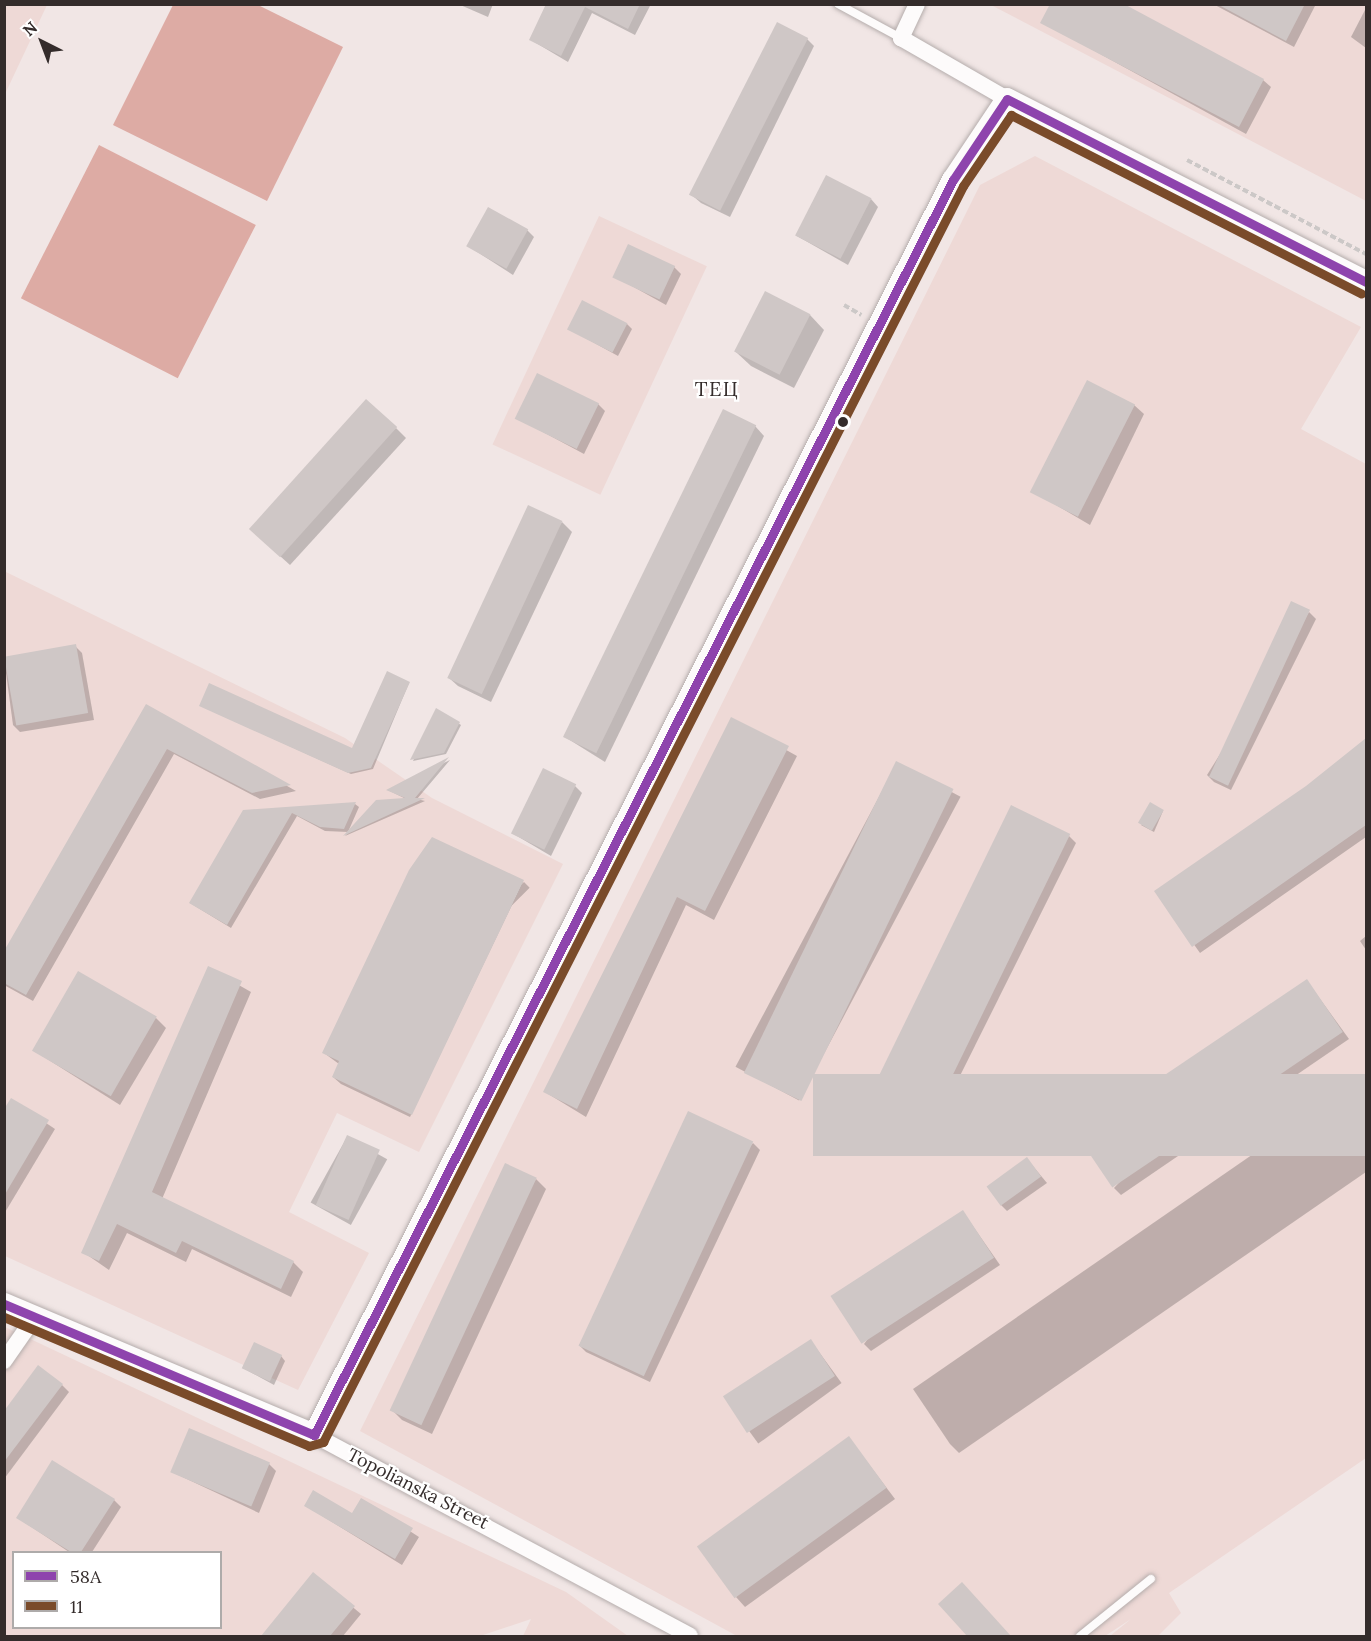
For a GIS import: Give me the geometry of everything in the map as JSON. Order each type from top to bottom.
[{"type":"street","points":[[917,4],[901,38],[1007,99],[1366,282]]},
{"type":"street","points":[[314,1435],[953,180],[1007,99]]},
{"type":"street","name":"Topolianska Street","points":[[4,1304],[314,1435],[690,1636]]},
{"type":"street","points":[[4,1361],[34,1318]]},
{"type":"lane","points":[[838,4],[901,38]]},
{"type":"lane","points":[[1080,1636],[1151,1579]]},
{"type":"path","points":[[1187,160],[1366,254]]},
{"type":"shaded area","points":[[4,5],[47,5],[5,94]]},
{"type":"shaded area","points":[[173,5],[258,5],[343,47],[267,201],[113,125]]},
{"type":"shaded area","points":[[991,5],[1366,5],[1366,201]]},
{"type":"shaded area","points":[[99,145],[256,225],[178,378],[21,298]]},
{"type":"shaded area","points":[[1035,156],[1361,327],[1301,429],[1366,464],[1366,1458],[1169,1593],[1181,1613],[1158,1636],[1110,1636],[1131,1619],[1105,1636],[737,1636],[360,1431],[980,185]]},
{"type":"shaded area","points":[[599,216],[707,266],[600,495],[493,444]]},
{"type":"shaded area","points":[[4,571],[345,738],[432,798],[563,864],[419,1152],[337,1113],[289,1212],[369,1253],[298,1390],[5,1256]]},
{"type":"shaded area","points":[[5,1327],[566,1592],[628,1636],[523,1636],[531,1619],[480,1636],[5,1636]]},
{"type":"building","points":[[546,4],[640,4],[628,29],[585,7],[561,56],[529,40]]},
{"type":"building","points":[[1050,4],[1124,4],[1264,79],[1239,127],[1040,23]]},
{"type":"building","points":[[1217,4],[1305,4],[1286,41]]},
{"type":"building","points":[[777,22],[808,38],[720,211],[689,195]]},
{"type":"building","points":[[826,175],[871,198],[841,259],[795,236]]},
{"type":"building","points":[[488,207],[528,229],[506,269],[466,246]]},
{"type":"building","points":[[628,244],[675,266],[659,300],[612,278]]},
{"type":"building","points":[[765,291],[810,314],[780,375],[734,352]]},
{"type":"building","points":[[582,300],[627,323],[612,353],[567,329]]},
{"type":"building","points":[[537,373],[599,403],[577,449],[515,419]]},
{"type":"building","points":[[1087,380],[1135,405],[1078,517],[1030,492]]},
{"type":"building","points":[[366,399],[397,427],[280,557],[249,529]]},
{"type":"building","points":[[723,409],[756,425],[596,753],[563,737]]},
{"type":"building","points":[[528,505],[562,521],[482,694],[447,678]]},
{"type":"building","points":[[1291,601],[1310,610],[1228,786],[1209,777]]},
{"type":"building","points":[[76,644],[88,713],[16,726],[4,657]]},
{"type":"building","points":[[387,671],[410,682],[371,768],[348,773],[199,706],[209,683],[352,748]]},
{"type":"building","points":[[146,704],[291,785],[252,793],[167,749],[26,995],[4,983],[4,951]]},
{"type":"building","points":[[436,708],[460,722],[444,753],[410,760]]},
{"type":"building","points":[[731,717],[789,746],[705,911],[677,897],[577,1109],[543,1092]]},
{"type":"building","points":[[1366,738],[1366,825],[1192,947],[1154,891],[1306,786]]},
{"type":"building","points":[[449,757],[415,798],[425,798],[343,836],[376,800],[405,798],[386,790]]},
{"type":"building","points":[[896,761],[954,789],[801,1101],[744,1073]]},
{"type":"building","points":[[543,768],[576,784],[544,850],[511,834]]},
{"type":"building","points":[[356,802],[344,829],[320,827],[292,813],[227,925],[189,903],[243,810]]},
{"type":"building","points":[[1150,802],[1164,810],[1152,831],[1138,823]]},
{"type":"building","points":[[1011,805],[1070,834],[926,1131],[866,1102]]},
{"type":"building","points":[[432,837],[524,880],[412,1115],[332,1077],[339,1061],[322,1053],[409,870]]},
{"type":"building","points":[[208,966],[242,981],[152,1192],[294,1261],[281,1289],[182,1241],[176,1253],[117,1224],[99,1261],[81,1253]]},
{"type":"building","points":[[78,971],[157,1016],[111,1096],[32,1051]]},
{"type":"building","points":[[1307,979],[1343,1032],[1112,1188],[1077,1134]]},
{"type":"building","points":[[813,1074],[1366,1074],[1366,1156],[813,1156]]},
{"type":"building","points":[[11,1098],[49,1120],[4,1196],[4,1109]]},
{"type":"building","points":[[688,1111],[753,1141],[644,1376],[579,1346]]},
{"type":"building","points":[[347,1135],[380,1150],[349,1220],[316,1205]]},
{"type":"building","points":[[1027,1157],[1041,1176],[1001,1206],[987,1186]]},
{"type":"building","points":[[505,1163],[537,1178],[421,1425],[390,1410]]},
{"type":"building","points":[[963,1210],[994,1258],[862,1344],[830,1296]]},
{"type":"building","points":[[811,1339],[835,1376],[747,1433],[723,1396]]},
{"type":"building","points":[[254,1342],[282,1355],[270,1381],[242,1368]]},
{"type":"building","points":[[38,1365],[63,1384],[4,1462],[4,1411]]},
{"type":"building","points":[[189,1428],[270,1462],[251,1507],[170,1472]]},
{"type":"building","points":[[849,1436],[887,1488],[735,1598],[697,1547]]},
{"type":"building","points":[[52,1460],[115,1499],[82,1551],[69,1551],[16,1518]]},
{"type":"building","points":[[313,1490],[352,1513],[361,1498],[413,1528],[395,1559],[304,1506]]},
{"type":"building","points":[[313,1572],[355,1606],[330,1636],[261,1636]]},
{"type":"building","points":[[962,1582],[1011,1636],[967,1636],[938,1604]]},
{"type":"transit line","name":"58А","points":[[314,1435],[953,180],[1007,99],[1366,282]]},
{"type":"transit line","name":"11","points":[[4,1317],[309,1446],[323,1442],[963,186],[1011,115],[1361,293]]},
{"type":"transit line","name":"58А","points":[[4,1304],[314,1435]]},
{"type":"district","name":"ТЕЦ","points":[[717,388]]}]
